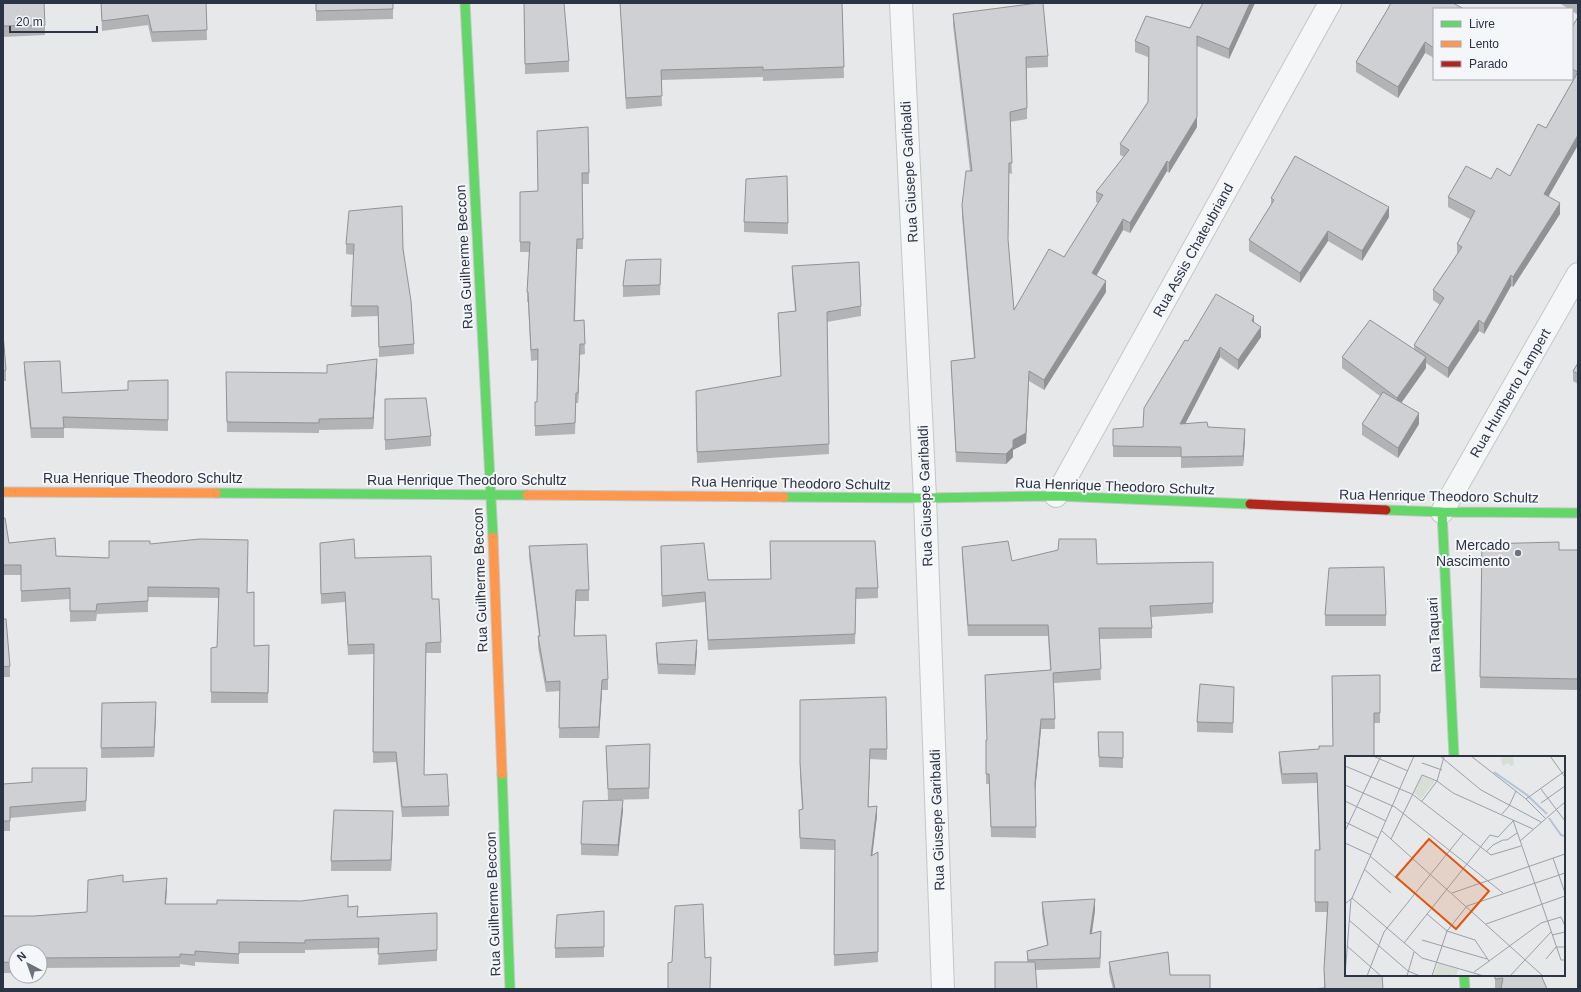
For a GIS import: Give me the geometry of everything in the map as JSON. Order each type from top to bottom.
[{"type":"street","name":"Rua Guilherme Beccon","points":[[465,3],[491,494],[510,989]]},
{"type":"street","name":"Rua Giusepe Garibaldi","points":[[901,3],[925,498],[943,989]]},
{"type":"street","name":"Rua Assis Chateubriand","points":[[1056,496],[1330,3]]},
{"type":"street","name":"Rua Humberto Lampert","points":[[1442,512],[1578,274]]},
{"type":"street","name":"Rua Henrique Theodoro Schultz","points":[[3,492],[925,498],[1056,496],[1442,512],[1578,513]]},
{"type":"street","name":"Rua Taquari","points":[[1442,512],[1454,756]]},
{"type":"street","points":[[1464,976],[1465,989]]},
{"type":"building","points":[[3,3],[44,3],[45,25],[3,26]]},
{"type":"building","points":[[101,3],[206,3],[207,30],[152,32],[148,15],[102,21]]},
{"type":"building","points":[[316,3],[393,3],[393,9],[316,11]]},
{"type":"building","points":[[524,3],[564,3],[569,61],[525,64]]},
{"type":"building","points":[[620,3],[842,3],[844,67],[763,70],[763,67],[661,70],[662,96],[626,98]]},
{"type":"building","points":[[1043,3],[1048,56],[1026,57],[1027,108],[1010,112],[1012,163],[1009,163],[1008,239],[1014,310],[1049,249],[1064,257],[1103,195],[1096,192],[1129,150],[1120,144],[1148,102],[1149,47],[1135,41],[1146,16],[1190,28],[1203,3],[1250,3],[1229,49],[1197,36],[1197,117],[1169,163],[1167,161],[1130,223],[1123,219],[1092,273],[1106,281],[1044,380],[1029,371],[1026,433],[1013,440],[1013,447],[1006,454],[956,452],[951,361],[975,358],[962,205],[966,171],[972,171],[953,14]]},
{"type":"building","points":[[1391,3],[1453,3],[1462,8],[1433,8],[1433,47],[1425,42],[1398,87],[1356,62]]},
{"type":"building","points":[[1578,17],[1578,72],[1573,70],[1573,25]]},
{"type":"building","points":[[1578,72],[1578,135],[1544,194],[1560,203],[1513,277],[1511,275],[1484,324],[1479,320],[1448,368],[1414,345],[1444,298],[1433,290],[1462,247],[1457,244],[1475,211],[1448,197],[1466,166],[1491,179],[1497,168],[1510,176],[1538,124],[1546,128]]},
{"type":"building","points":[[588,127],[589,173],[582,173],[583,239],[577,239],[574,321],[584,320],[585,344],[580,344],[575,423],[535,426],[538,349],[531,350],[527,292],[530,242],[520,242],[520,192],[538,191],[537,131]]},
{"type":"building","points":[[1295,156],[1389,207],[1362,251],[1328,231],[1300,273],[1249,240],[1274,200],[1271,198]]},
{"type":"building","points":[[787,176],[788,223],[744,222],[746,179]]},
{"type":"building","points":[[402,206],[403,249],[411,301],[414,344],[379,347],[378,306],[351,306],[354,244],[346,244],[349,211]]},
{"type":"building","points":[[661,259],[660,285],[623,286],[626,260]]},
{"type":"building","points":[[859,262],[861,306],[827,312],[829,444],[697,452],[696,391],[781,376],[778,313],[796,311],[792,266]]},
{"type":"building","points":[[1216,294],[1254,316],[1252,321],[1261,327],[1238,360],[1220,347],[1180,424],[1207,422],[1208,427],[1245,429],[1243,456],[1181,457],[1181,447],[1113,446],[1113,429],[1143,427],[1144,408],[1185,340],[1188,341]]},
{"type":"building","points":[[1370,320],[1426,357],[1397,398],[1342,357]]},
{"type":"building","points":[[3,333],[6,370],[3,371]]},
{"type":"building","points":[[377,359],[373,418],[319,419],[319,423],[227,422],[226,372],[327,373],[327,365]]},
{"type":"building","points":[[60,361],[62,393],[128,390],[128,381],[168,380],[168,420],[63,417],[64,428],[31,428],[24,362]]},
{"type":"building","points":[[1578,363],[1578,374],[1573,371]]},
{"type":"building","points":[[1383,392],[1419,413],[1398,448],[1362,424]]},
{"type":"building","points":[[426,398],[431,436],[385,440],[385,399]]},
{"type":"building","points":[[3,518],[5,518],[9,543],[55,538],[56,556],[109,558],[109,541],[150,541],[150,544],[200,539],[248,540],[247,593],[254,592],[254,646],[269,645],[268,693],[211,692],[211,648],[217,647],[219,588],[148,587],[148,601],[97,604],[96,611],[70,611],[70,588],[21,591],[21,565],[3,565]]},
{"type":"building","points":[[354,539],[355,558],[431,556],[432,599],[439,599],[441,642],[426,643],[424,775],[447,774],[449,806],[402,807],[396,752],[373,752],[374,644],[348,645],[345,592],[321,594],[320,543]]},
{"type":"building","points":[[1059,539],[1096,539],[1097,564],[1213,562],[1213,603],[1150,606],[1152,628],[1099,628],[1101,669],[1053,673],[1055,719],[1041,719],[1035,783],[1036,827],[991,827],[989,774],[986,774],[987,740],[985,675],[1051,670],[1048,625],[968,625],[962,547],[1008,541],[1012,561],[1058,550]]},
{"type":"building","points":[[770,541],[875,541],[878,588],[856,588],[855,634],[708,640],[705,592],[662,596],[661,546],[704,543],[708,580],[771,579]]},
{"type":"building","points":[[1559,542],[1559,550],[1578,550],[1578,679],[1480,677],[1482,544]]},
{"type":"building","points":[[587,544],[589,590],[576,590],[574,636],[606,635],[608,679],[602,680],[599,727],[559,728],[560,681],[546,682],[538,636],[540,636],[529,546]]},
{"type":"building","points":[[1384,567],[1386,615],[1325,615],[1329,568]]},
{"type":"building","points":[[3,619],[6,619],[10,666],[3,667]]},
{"type":"building","points":[[697,640],[695,665],[658,664],[656,643]]},
{"type":"building","points":[[1380,675],[1380,713],[1374,713],[1374,756],[1345,756],[1345,976],[1382,976],[1383,989],[1309,989],[1325,988],[1324,969],[1328,902],[1315,902],[1315,850],[1320,850],[1317,773],[1282,774],[1279,752],[1319,749],[1319,746],[1333,746],[1332,676]]},
{"type":"building","points":[[1200,684],[1234,687],[1233,723],[1197,722]]},
{"type":"building","points":[[886,697],[887,749],[870,749],[868,807],[877,806],[871,856],[878,852],[878,952],[834,955],[835,840],[800,838],[799,810],[803,809],[800,763],[800,700]]},
{"type":"building","points":[[156,702],[154,747],[101,748],[102,703]]},
{"type":"building","points":[[1098,732],[1123,732],[1123,758],[1099,757]]},
{"type":"building","points":[[650,744],[649,788],[608,789],[606,746]]},
{"type":"building","points":[[32,768],[87,768],[86,801],[10,807],[10,821],[3,821],[3,784],[32,782]]},
{"type":"building","points":[[623,800],[618,845],[581,844],[583,801]]},
{"type":"building","points":[[334,810],[393,811],[391,860],[331,861]]},
{"type":"building","points":[[123,875],[123,882],[167,878],[165,904],[217,904],[217,900],[301,901],[348,895],[348,907],[358,906],[357,917],[437,913],[437,950],[378,954],[379,938],[305,940],[305,943],[239,942],[239,954],[195,951],[195,955],[180,954],[180,957],[48,958],[48,944],[8,944],[8,962],[3,962],[3,916],[34,916],[87,912],[88,880]]},
{"type":"building","points":[[1095,899],[1090,934],[1101,931],[1100,958],[1028,960],[1027,951],[1048,945],[1042,902]]},
{"type":"building","points":[[703,904],[705,958],[711,957],[710,989],[668,989],[668,963],[672,962],[675,906]]},
{"type":"building","points":[[604,911],[604,947],[555,948],[557,915]]},
{"type":"building","points":[[1168,952],[1170,975],[1210,975],[1210,989],[1115,989],[1109,962]]},
{"type":"building","points":[[995,962],[1035,962],[1037,989],[995,989]]},
{"type":"building","points":[[1495,976],[1541,976],[1547,989],[1501,989],[1503,978],[1495,979]]},
{"type":"traffic: fast","points":[[465,3],[493,537]]},
{"type":"traffic: fast","points":[[216,493],[527,495]]},
{"type":"traffic: fast","points":[[784,497],[925,498],[1056,496],[1250,504]]},
{"type":"traffic: fast","points":[[1386,510],[1578,513]]},
{"type":"traffic: fast","points":[[1442,512],[1454,756]]},
{"type":"traffic: fast","points":[[502,774],[510,989]]},
{"type":"traffic: fast","points":[[1464,976],[1465,989]]},
{"type":"traffic: slow","points":[[3,492],[216,493]]},
{"type":"traffic: slow","points":[[527,495],[784,497]]},
{"type":"traffic: slow","points":[[493,537],[502,774]]},
{"type":"traffic: jam","points":[[1250,504],[1386,510]]},
{"type":"place","name":"Mercado Nascimento","points":[[1518,553]]}]
